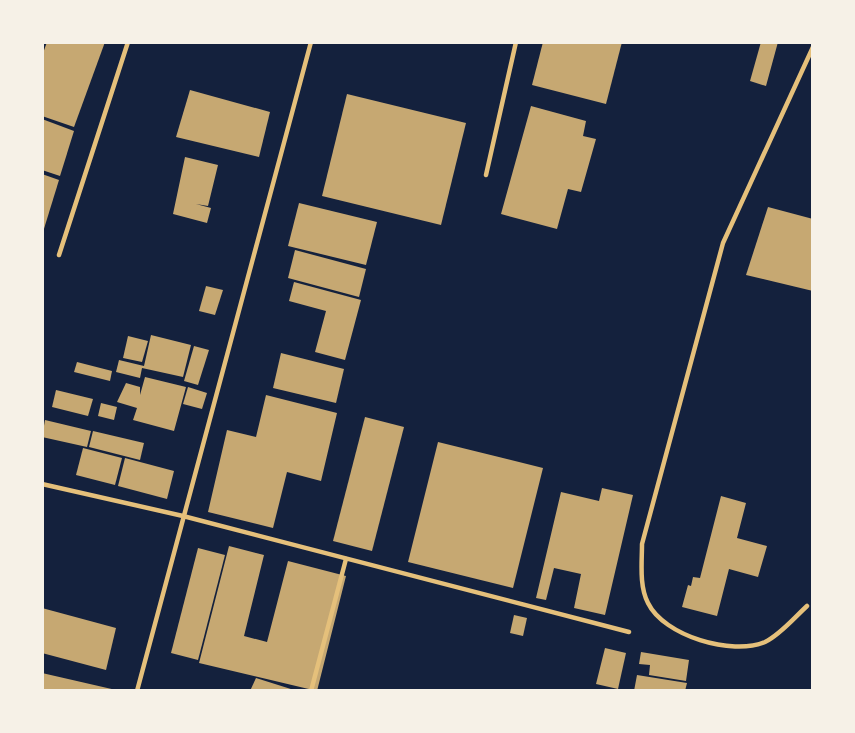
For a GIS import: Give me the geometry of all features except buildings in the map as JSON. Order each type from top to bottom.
[{"type":"lane","points":[[59,255],[128,42]]},
{"type":"lane","points":[[137,691],[311,42]]},
{"type":"lane","points":[[486,175],[516,42]]},
{"type":"lane","points":[[807,606],[765,642],[739,646],[710,643],[685,636],[665,622],[648,604],[642,578],[642,544],[723,243],[813,47]]},
{"type":"lane","points":[[42,484],[183,516],[629,632]]},
{"type":"lane","points":[[311,691],[346,559]]}]
